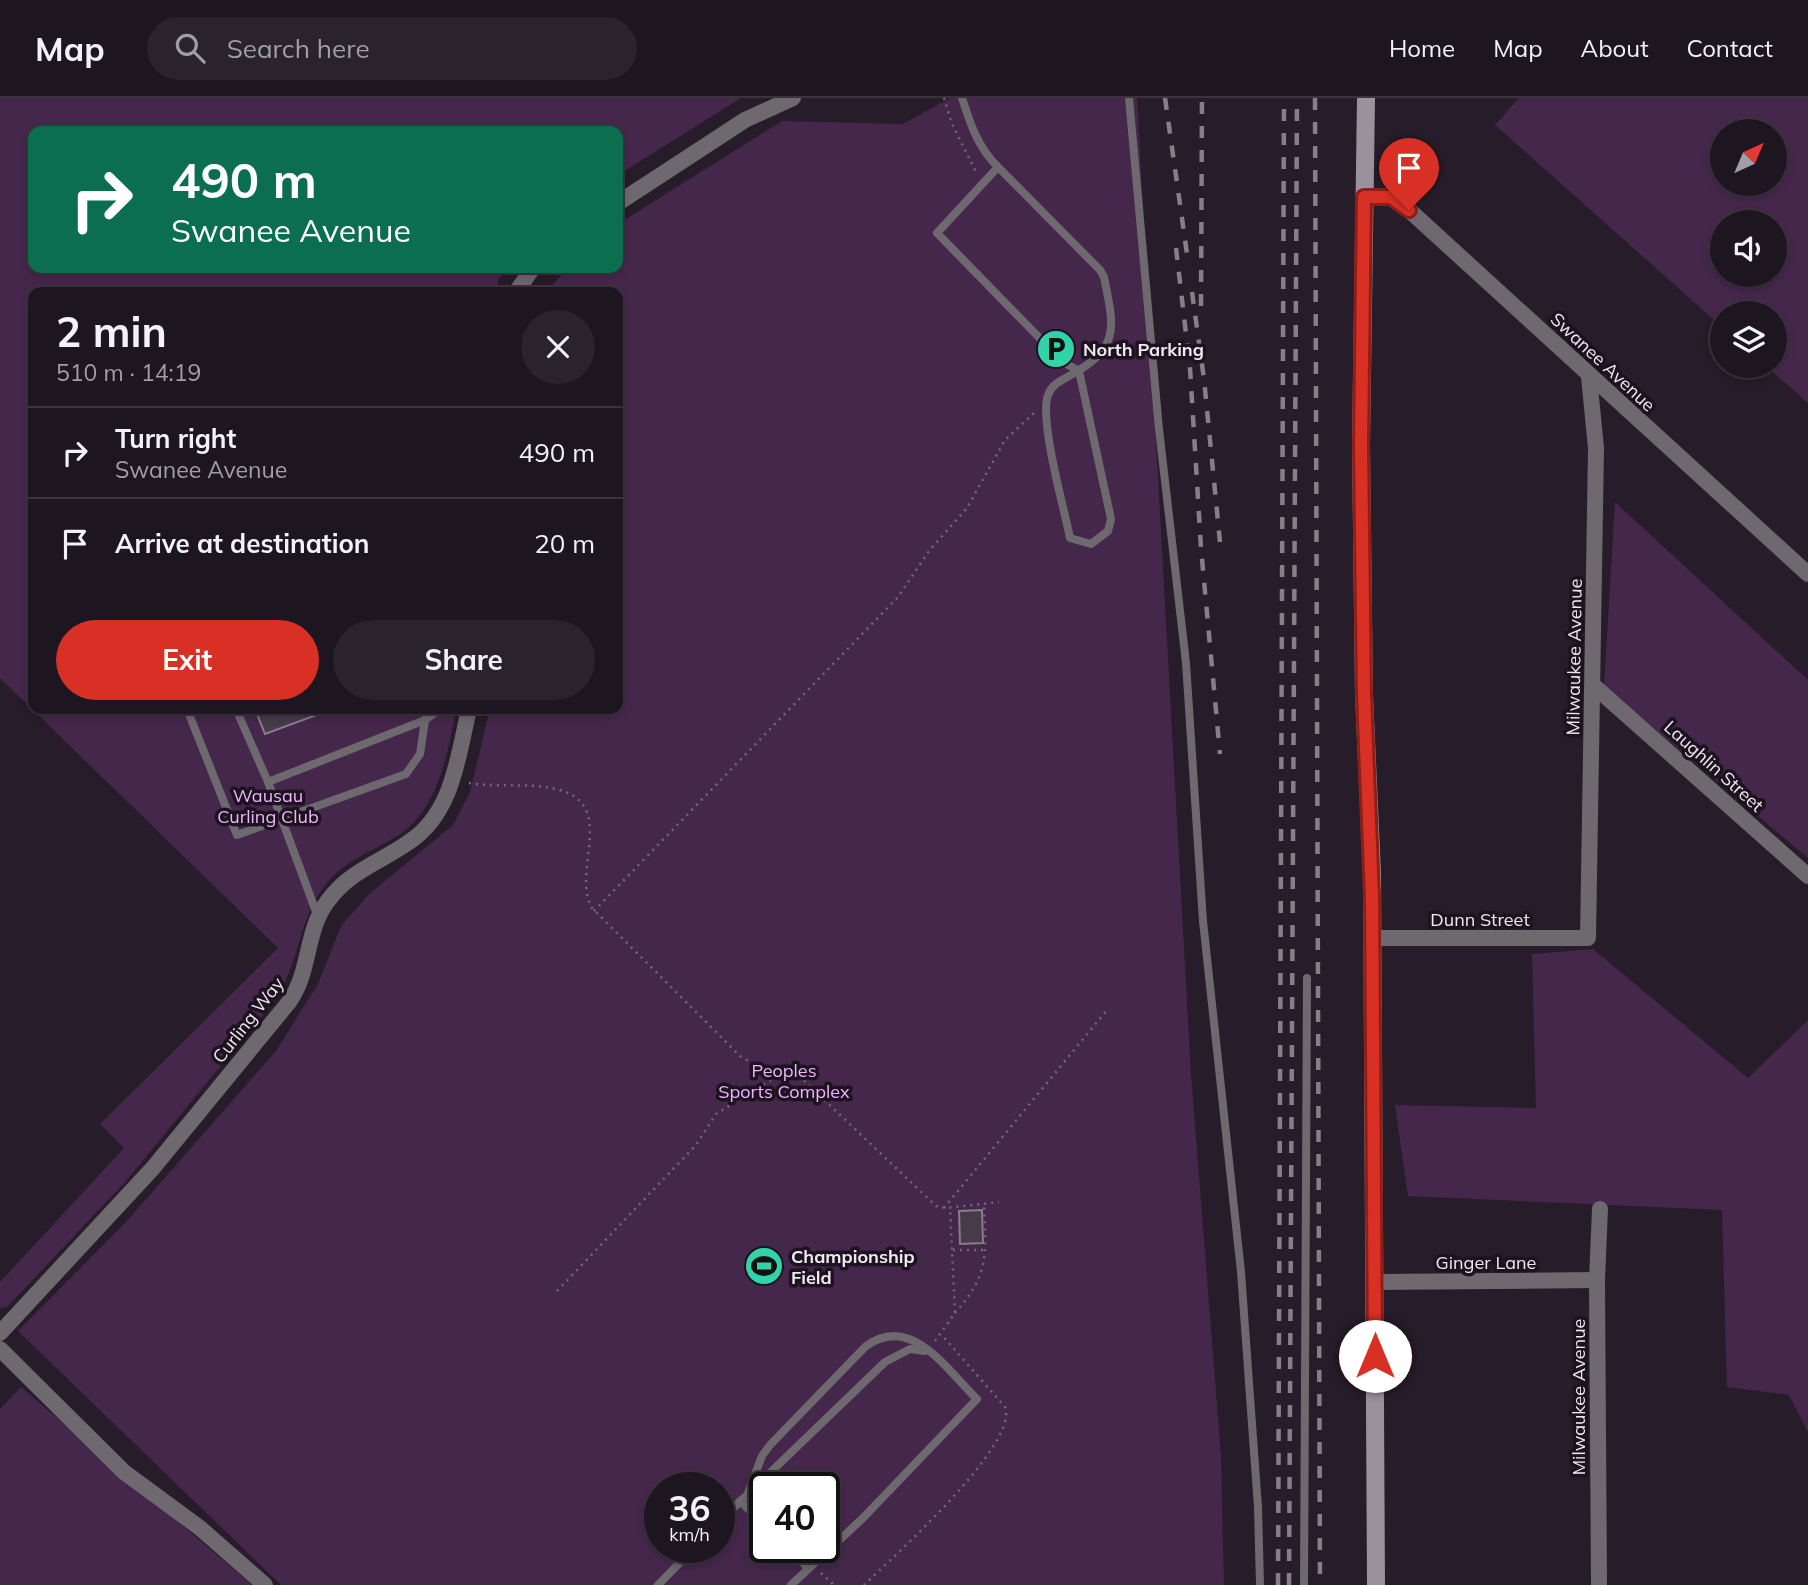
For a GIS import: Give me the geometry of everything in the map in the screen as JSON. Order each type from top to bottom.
[{"type":"street","points":[[623,200],[744,120],[793,98]]},
{"type":"street","points":[[1366,98],[1361,445],[1364,695],[1373,938],[1376,1585]]},
{"type":"street","name":"Swanee Avenue","points":[[1364,197],[1391,197],[1409,210],[1808,574]]},
{"type":"street","name":"Milwaukee Avenue","points":[[1588,938],[1596,448],[1589,377]]},
{"type":"street","name":"Laughlin Street","points":[[1594,685],[1808,876]]},
{"type":"street","name":"Curling Way","points":[[0,1333],[158,1162],[289,1002],[303,976],[318,917],[332,895],[353,873],[407,844],[424,829],[441,807],[452,778],[468,714]]},
{"type":"street","name":"Dunn Street","points":[[1373,938],[1588,938]]},
{"type":"street","name":"Milwaukee Avenue","points":[[1599,1585],[1597,1280],[1600,1209]]},
{"type":"street","name":"Ginger Lane","points":[[1375,1282],[1597,1280]]},
{"type":"street","points":[[0,1349],[124,1472],[200,1528],[265,1585]]},
{"type":"lane","points":[[962,98],[974,134],[998,167],[1104,277],[1114,327],[1110,344],[1088,367],[1079,371],[1057,383],[1046,404],[1045,414],[1070,538],[1091,544],[1108,530],[1111,519],[1079,371],[1063,362],[937,233],[998,167]]},
{"type":"lane","points":[[1129,98],[1159,429],[1186,663],[1203,921],[1241,1272],[1258,1507],[1260,1585]]},
{"type":"lane","points":[[189,714],[237,835],[406,775],[420,754],[425,720]]},
{"type":"lane","points":[[238,714],[268,782],[318,917]]},
{"type":"lane","points":[[268,782],[425,720],[433,714]]},
{"type":"lane","points":[[1304,1585],[1307,978]]},
{"type":"lane","points":[[748,1493],[766,1450],[869,1344],[898,1334],[909,1336],[976,1399],[862,1519],[791,1585]]},
{"type":"lane","points":[[735,1506],[790,1457],[885,1362],[910,1349],[928,1352]]},
{"type":"lane","points":[[740,1501],[749,1510]]},
{"type":"lane","points":[[658,1585],[679,1563]]},
{"type":"lane","points":[[806,1563],[810,1566]]},
{"type":"path","points":[[944,98],[952,124],[976,174]]},
{"type":"path","points":[[594,911],[898,597],[929,551],[967,509],[1012,432],[1046,404]]},
{"type":"path","points":[[452,778],[483,785],[560,790],[576,799],[586,810],[591,825],[584,891],[594,911],[740,1056],[759,1067],[798,1075],[936,1206],[950,1208],[999,1202]]},
{"type":"path","points":[[944,1208],[1107,1010]]},
{"type":"path","points":[[557,1290],[696,1145],[716,1114],[785,1071]]},
{"type":"path","points":[[928,1352],[981,1278],[986,1250],[984,1204]]},
{"type":"path","points":[[950,1208],[955,1313]]},
{"type":"path","points":[[953,1250],[986,1250]]},
{"type":"path","points":[[864,1585],[972,1475],[1004,1429],[1005,1406],[941,1334]]},
{"type":"path","points":[[810,1566],[834,1585]]},
{"type":"green space","name":"Wausau Curling Club","points":[[0,98],[741,98],[623,172],[623,126],[28,126],[28,273],[503,273],[497,287],[28,287],[28,705],[0,678]]},
{"type":"green space","name":"Peoples Sports Complex","points":[[950,98],[1137,98],[1191,1074],[1221,1456],[1224,1585],[281,1585],[18,1331],[125,1223],[276,1051],[318,984],[341,926],[368,895],[453,825],[470,792],[489,714],[623,714],[623,287],[551,287],[563,273],[623,273],[623,221],[782,121],[903,124]]},
{"type":"green space","points":[[1519,98],[1808,98],[1808,403],[1780,378],[1787,378],[1787,301],[1710,301],[1710,316],[1495,125]]},
{"type":"green space","points":[[1615,502],[1808,680],[1808,858],[1604,686]]},
{"type":"green space","name":"Wausau Curling Club","points":[[37,714],[456,714],[445,762],[423,811],[397,836],[348,864],[323,888],[308,915],[289,973],[275,1000],[126,1181],[7,1307],[0,1308],[0,1282],[124,1148],[100,1124],[278,948]]},
{"type":"green space","points":[[1593,949],[1748,1078],[1808,1020],[1808,1432],[1789,1395],[1727,1387],[1722,1210],[1408,1196],[1395,1105],[1536,1108],[1532,954]]},
{"type":"green space","points":[[21,1387],[252,1585],[0,1585],[0,1409]]},
{"type":"building","points":[[257,714],[319,714],[265,734]]},
{"type":"building","points":[[982,1210],[983,1243],[960,1244],[959,1211]]},
{"type":"railway","points":[[1165,98],[1188,261]]},
{"type":"railway","points":[[1201,306],[1202,98]]},
{"type":"railway","points":[[1278,1585],[1284,98]]},
{"type":"railway","points":[[1289,1585],[1297,98]]},
{"type":"railway","points":[[1315,98],[1320,1585]]},
{"type":"railway","points":[[1176,248],[1190,368],[1201,548],[1220,754]]},
{"type":"railway","points":[[1192,292],[1204,379],[1220,542]]},
{"type":"place","name":"North Parking","points":[[1056,349]]},
{"type":"place","name":"Championship Field","points":[[764,1266]]},
{"type":"route","points":[[1375,1356],[1372,896],[1364,695],[1361,445],[1364,197],[1391,197],[1409,210]]}]
